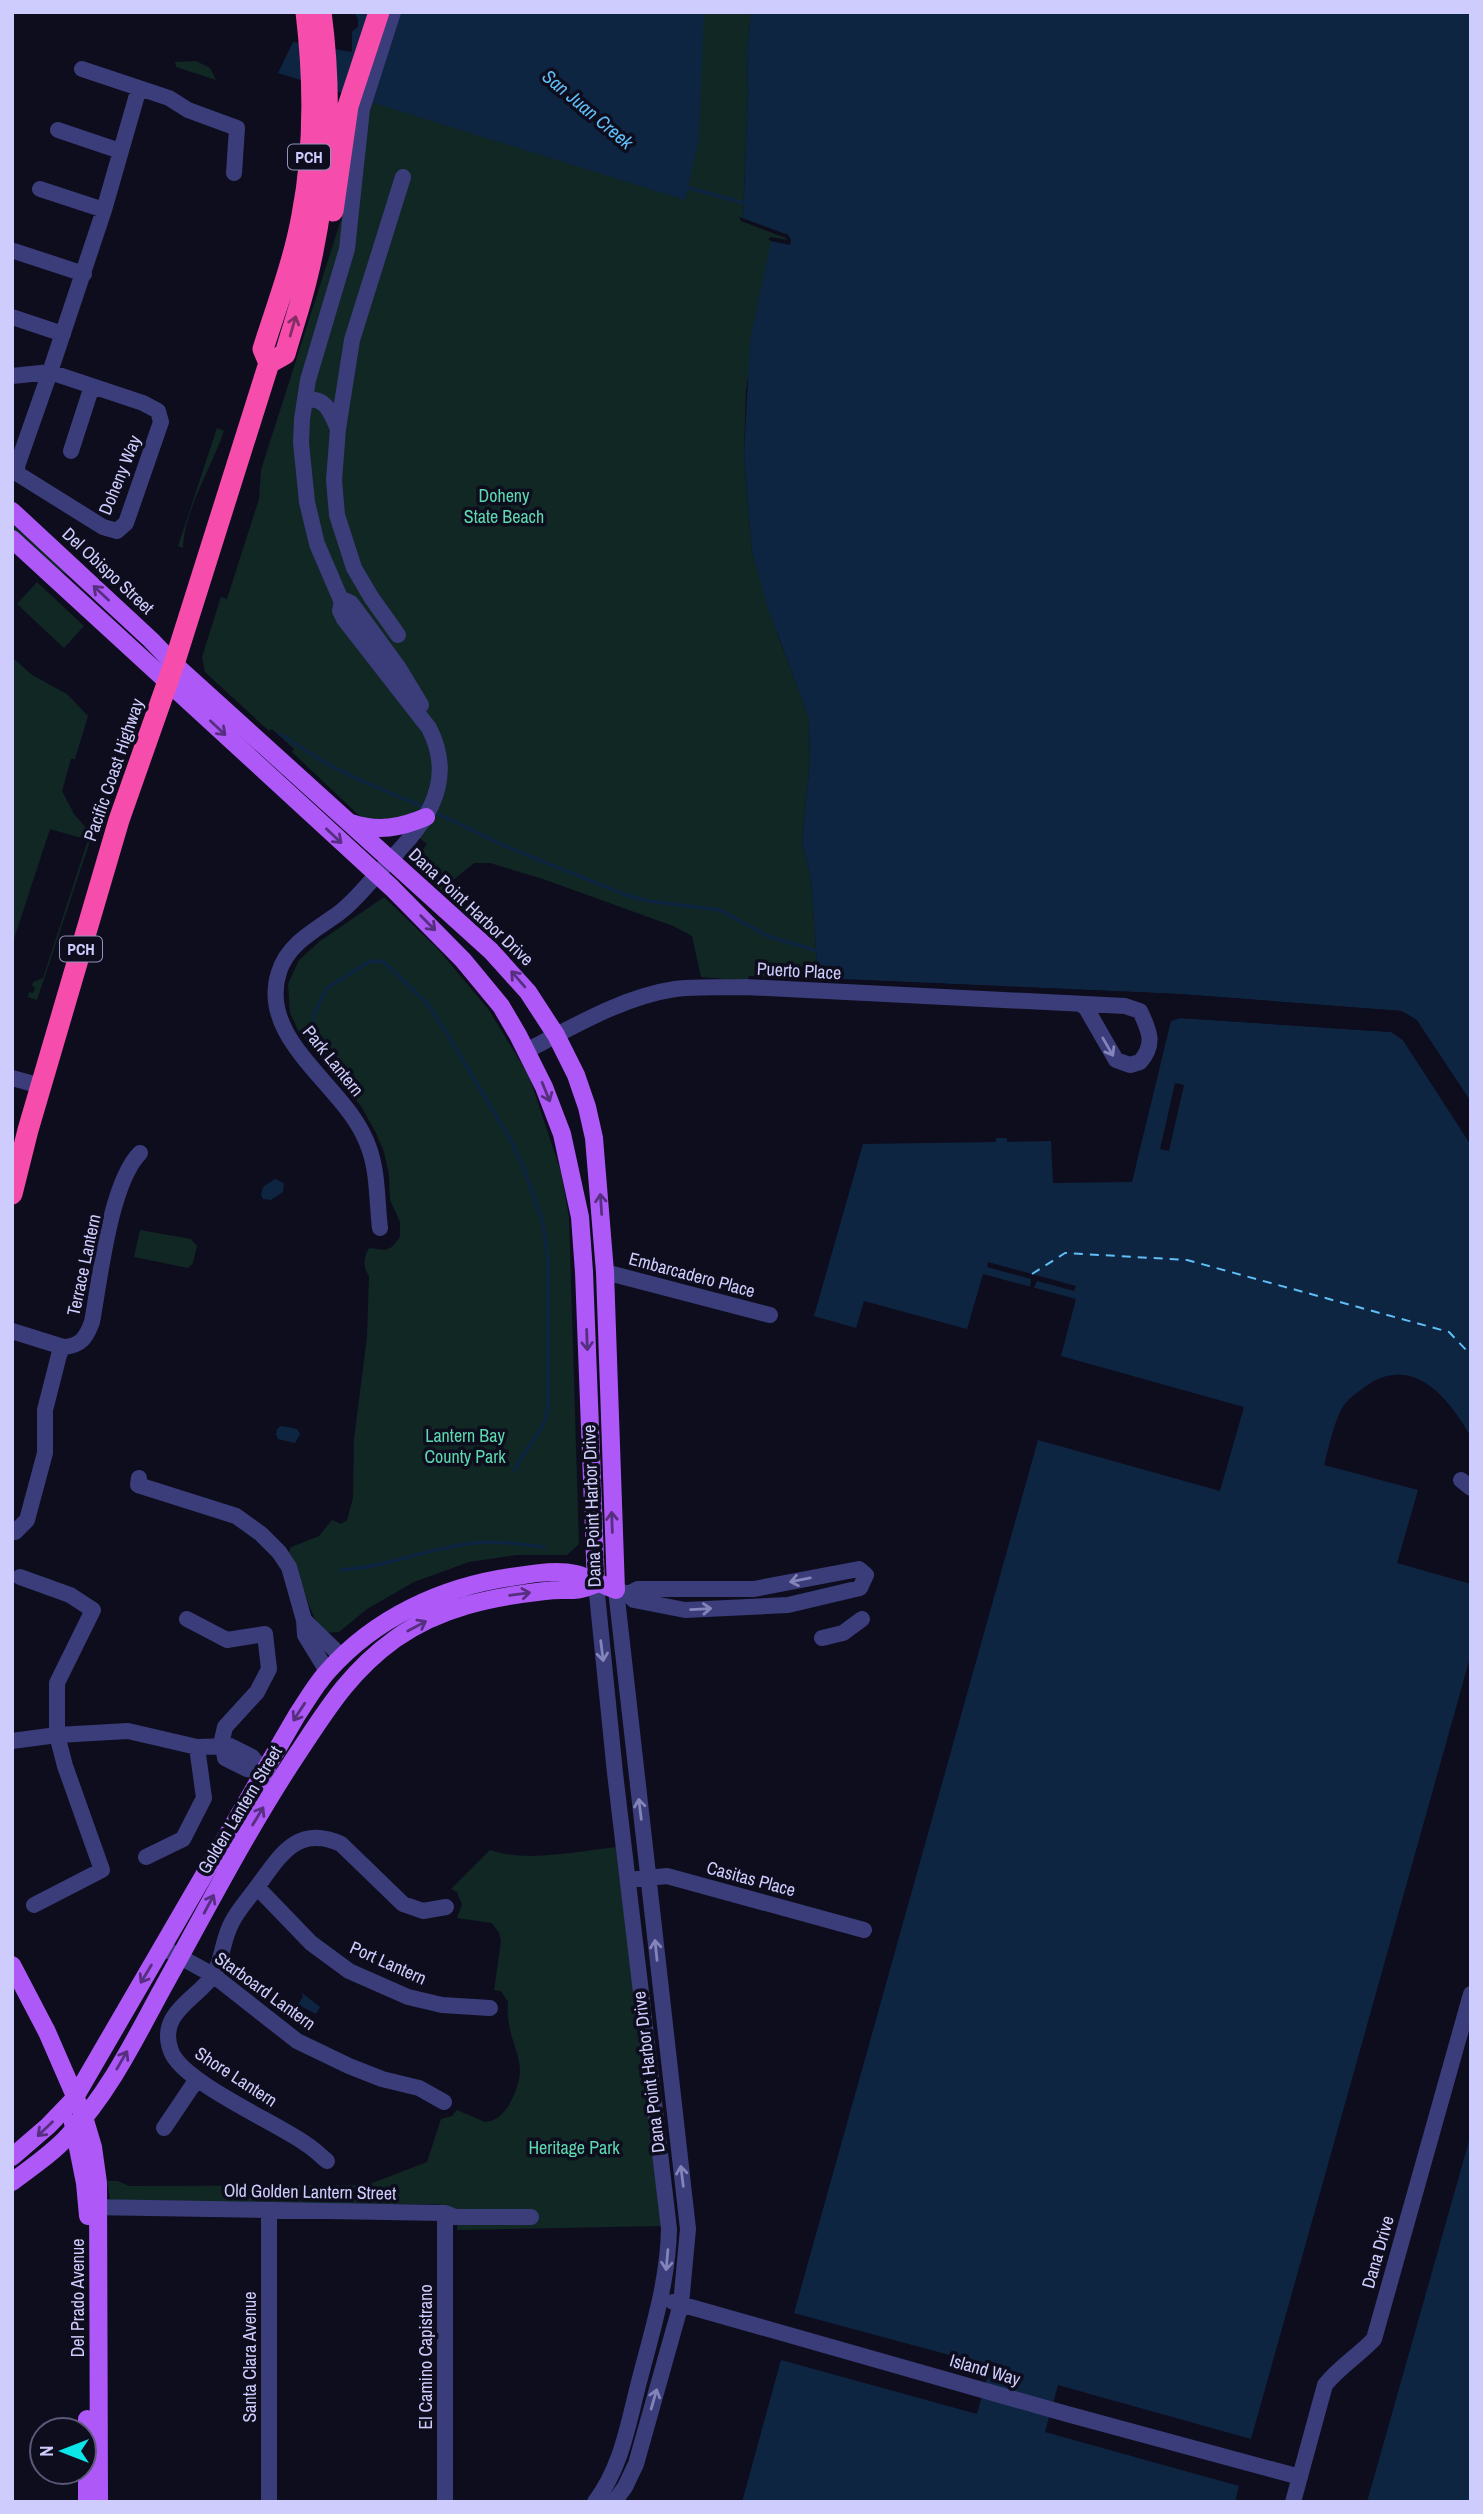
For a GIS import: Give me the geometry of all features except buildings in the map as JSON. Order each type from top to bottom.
[{"type":"highway","name":"Pacific Coast Highway","points":[[12,1194],[119,821],[171,673],[269,363],[263,349],[296,241],[306,194],[338,103],[306,12]]},
{"type":"highway","name":"Pacific Coast Highway","points":[[269,363],[285,354],[306,281],[325,246],[340,168],[338,103],[321,12]]},
{"type":"highway","points":[[338,103],[379,12]]},
{"type":"main road","name":"Del Obispo Street","points":[[12,511],[151,640],[171,673]]},
{"type":"main road","points":[[12,539],[171,673]]},
{"type":"main road","name":"Dana Point Harbor Drive","points":[[171,673],[347,821],[508,969],[528,992],[556,1035],[576,1075],[594,1138],[605,1272],[622,1592]]},
{"type":"main road","name":"Dana Point Harbor Drive","points":[[171,673],[469,966],[501,1006],[544,1087],[562,1134],[580,1217],[596,1584]]},
{"type":"main road","points":[[347,821],[382,830],[426,817]]},
{"type":"main road","points":[[584,1272],[605,1272]]},
{"type":"main road","name":"Golden Lantern Street","points":[[12,2157],[74,2099],[297,1715],[327,1671],[362,1638],[399,1614],[434,1597],[485,1581],[548,1572],[577,1574],[596,1584],[622,1592]]},
{"type":"main road","name":"Golden Lantern Street","points":[[12,2182],[55,2149],[78,2124],[110,2081],[237,1851],[345,1684],[384,1648],[453,1608],[517,1594],[549,1590],[579,1591],[596,1584]]},
{"type":"main road","points":[[384,1648],[399,1614]]},
{"type":"main road","name":"Del Prado Avenue","points":[[12,1965],[50,2039],[74,2099],[79,2145],[93,2208],[99,2502]]},
{"type":"main road","name":"Del Prado Avenue","points":[[87,2502],[93,2208]]},
{"type":"street","points":[[393,12],[338,103],[346,249],[308,380],[301,443],[307,502],[317,544],[345,611],[379,662],[428,721]]},
{"type":"street","points":[[82,69],[169,98],[188,110],[237,128],[234,173]]},
{"type":"street","name":"Doheny Way","points":[[12,376],[50,372],[158,411],[161,422],[126,523],[117,531],[103,527],[18,474],[17,466],[50,372],[84,274],[139,88]]},
{"type":"street","points":[[58,130],[120,151]]},
{"type":"street","points":[[398,635],[354,568],[344,541],[334,495],[338,429],[352,340],[403,177]]},
{"type":"street","points":[[40,188],[104,210]]},
{"type":"street","points":[[14,251],[84,274]]},
{"type":"street","points":[[12,317],[63,334]]},
{"type":"street","points":[[308,380],[324,392],[344,389]]},
{"type":"street","points":[[71,451],[92,386]]},
{"type":"street","points":[[305,400],[317,399],[324,403],[338,429]]},
{"type":"street","points":[[342,600],[351,603],[398,667],[428,721],[438,751],[440,773],[436,797],[426,817],[390,860]]},
{"type":"street","name":"Park Lantern","points":[[380,1228],[376,1170],[368,1144],[352,1115],[285,1034],[278,1018],[275,996],[279,972],[293,948],[342,911],[390,860]]},
{"type":"street","name":"Puerto Place","points":[[526,1051],[603,1011],[674,989],[746,987],[1118,1004],[1140,1011],[1148,1026],[1150,1045],[1140,1062],[1129,1065],[1116,1060],[1082,1004]]},
{"type":"street","points":[[12,1078],[41,1086]]},
{"type":"street","name":"Terrace Lantern","points":[[63,1347],[80,1344],[87,1336],[109,1231],[125,1176],[140,1153]]},
{"type":"street","name":"Embarcadero Place","points":[[605,1272],[770,1315]]},
{"type":"street","points":[[12,1331],[63,1347],[45,1410],[45,1453],[27,1520],[15,1532]]},
{"type":"street","points":[[139,1478],[138,1485],[236,1516],[261,1534],[279,1552],[289,1567],[304,1620],[305,1635],[327,1671]]},
{"type":"street","points":[[859,1569],[866,1574],[860,1588],[788,1605],[685,1610],[634,1600],[622,1592],[638,1589],[750,1589],[859,1569]]},
{"type":"street","points":[[20,1577],[70,1595],[93,1610],[57,1683],[57,1735],[65,1766],[102,1870],[34,1905]]},
{"type":"street","name":"Dana Point Harbor Drive","points":[[596,1584],[597,1613],[669,2229],[666,2274],[661,2298],[625,2439],[616,2467],[596,2502]]},
{"type":"street","points":[[749,1607],[750,1589]]},
{"type":"street","name":"Dana Point Harbor Drive","points":[[614,2502],[636,2465],[681,2304],[688,2230],[648,1877],[622,1592]]},
{"type":"street","points":[[187,1619],[228,1640],[265,1634],[269,1669],[257,1692],[223,1730],[225,1758],[247,1769],[263,1771],[280,1781]]},
{"type":"street","points":[[822,1638],[843,1633],[862,1619]]},
{"type":"street","points":[[304,1620],[342,1657]]},
{"type":"street","points":[[12,1741],[57,1735],[128,1731],[197,1747],[226,1747]]},
{"type":"street","points":[[146,1857],[183,1839],[204,1798],[197,1747]]},
{"type":"street","points":[[213,1975],[232,1921],[288,1849],[312,1836],[328,1838],[341,1844],[403,1904],[423,1911],[446,1907]]},
{"type":"street","name":"Casitas Place","points":[[628,1880],[667,1876],[864,1930]]},
{"type":"street","name":"Port Lantern","points":[[257,1887],[311,1942],[349,1971],[408,1997],[442,2005],[490,2008]]},
{"type":"street","name":"Starboard Lantern","points":[[162,1947],[213,1975],[297,2041],[360,2070],[419,2088],[444,2102]]},
{"type":"street","name":"Shore Lantern","points":[[213,1975],[181,2007],[170,2023],[168,2035],[171,2052],[178,2063],[197,2079],[307,2144],[327,2161]]},
{"type":"street","name":"Dana Drive","points":[[1293,2502],[1325,2385],[1336,2370],[1358,2357],[1374,2339],[1471,1994]]},
{"type":"street","points":[[164,2128],[197,2079]]},
{"type":"street","name":"Old Golden Lantern Street","points":[[93,2208],[445,2213],[455,2217],[531,2217]]},
{"type":"street","name":"Santa Clara Avenue","points":[[269,2212],[269,2502]]},
{"type":"street","name":"El Camino Capistrano","points":[[445,2213],[445,2502]]},
{"type":"street","name":"Island Way","points":[[661,2298],[1067,2414],[1300,2477]]},
{"type":"green space","name":"Doheny State Beach","points":[[386,12],[751,12],[747,52],[743,218],[788,235],[791,240],[785,245],[772,241],[746,389],[744,456],[752,551],[778,636],[809,717],[810,760],[802,843],[811,878],[818,978],[749,976],[748,981],[701,977],[692,936],[673,926],[543,879],[490,863],[474,863],[441,890],[414,866],[414,860],[427,844],[400,823],[365,821],[292,752],[294,749],[272,729],[269,731],[205,672],[202,657],[221,597],[227,599],[259,499],[261,470],[346,204]]},
{"type":"green space","points":[[196,61],[210,68],[216,80],[176,67],[175,62]]},
{"type":"green space","points":[[217,428],[224,431],[193,504],[183,548],[178,546]]},
{"type":"green space","points":[[12,523],[147,647],[69,576],[47,563],[12,532]]},
{"type":"green space","points":[[37,582],[84,626],[64,648],[17,604]]},
{"type":"green space","points":[[12,657],[32,675],[67,694],[88,716],[62,791],[74,814],[88,830],[86,836],[91,838],[37,1000],[28,997],[29,992],[33,993],[33,982],[43,978],[88,840],[50,829],[12,945]]},
{"type":"green space","name":"Lantern Bay County Park","points":[[384,897],[437,948],[489,1010],[529,1076],[561,1172],[569,1217],[579,1544],[567,1555],[517,1555],[469,1562],[414,1582],[367,1609],[339,1632],[322,1633],[288,1555],[291,1547],[319,1536],[332,1520],[341,1524],[347,1520],[353,1498],[354,1439],[367,1337],[369,1276],[365,1259],[369,1248],[385,1250],[392,1247],[400,1237],[400,1222],[390,1200],[389,1175],[376,1133],[361,1106],[298,1030],[290,1013],[288,984],[299,960],[320,941]]},
{"type":"green space","points":[[140,1230],[191,1239],[197,1246],[193,1263],[188,1268],[134,1257]]},
{"type":"green space","name":"Heritage Park","points":[[616,1847],[662,2226],[457,2230],[458,2210],[438,2204],[122,2204],[110,2199],[107,2181],[118,2181],[129,2186],[367,2185],[427,2162],[441,2119],[452,2116],[457,2110],[485,2122],[499,2116],[508,2107],[516,2089],[520,2069],[510,2031],[508,2002],[501,1991],[494,1990],[501,1941],[492,1923],[457,1918],[462,1905],[457,1892],[451,1889],[490,1850],[504,1854],[536,1856]]},
{"type":"water","points":[[354,12],[704,12],[699,139],[685,200],[278,73],[293,42],[352,52],[352,32],[358,27]]},
{"type":"water","points":[[751,12],[1471,12],[1471,1102],[1417,1020],[1401,1011],[1179,994],[818,978],[811,878],[802,843],[810,760],[809,718],[767,606],[752,551],[744,456],[750,340],[771,241],[790,244],[788,235],[743,218],[747,52]]},
{"type":"water","points":[[1180,1018],[1391,1032],[1403,1040],[1471,1145],[1471,1437],[1452,1408],[1428,1384],[1414,1377],[1383,1377],[1356,1393],[1342,1408],[1324,1465],[1418,1490],[1397,1563],[1471,1584],[1471,1654],[1251,2439],[1058,2385],[1045,2432],[1239,2486],[1235,2502],[742,2502],[781,2360],[977,2414],[990,2366],[794,2313],[1038,1440],[1220,1491],[1244,1407],[1061,1356],[1076,1299],[983,1274],[967,1329],[864,1301],[856,1328],[814,1316],[863,1144],[996,1142],[996,1138],[1007,1138],[1007,1142],[1051,1141],[1053,1183],[1132,1182],[1171,1021]]},
{"type":"water","points":[[275,1179],[284,1183],[283,1192],[271,1200],[263,1199],[263,1187]]},
{"type":"water","points":[[281,1426],[297,1429],[300,1434],[295,1443],[278,1439],[277,1429]]},
{"type":"water","points":[[302,1993],[320,2007],[316,2014],[295,2003],[299,2003],[303,1997]]},
{"type":"water","points":[[1471,2134],[1471,2502],[1367,2502]]},
{"type":"pier","points":[[739,217],[788,235],[790,245],[771,241],[768,239],[771,237],[787,240],[741,221]]},
{"type":"pier","points":[[814,978],[1179,994],[1402,1011],[1416,1020],[1471,1102],[1471,1106],[1414,1023],[1400,1014],[1179,998],[818,982]]},
{"type":"pier","points":[[1180,1015],[1393,1029],[1406,1038],[1471,1138],[1471,1145],[1403,1040],[1391,1032],[1180,1018],[1168,1020]]},
{"type":"pier","points":[[1175,1083],[1184,1085],[1169,1151],[1160,1149]]},
{"type":"pier","points":[[988,1262],[1076,1286],[1074,1291],[1037,1281],[1034,1288],[1030,1287],[1031,1279],[987,1267]]},
{"type":"waterway","name":"San Juan Creek","points":[[686,187],[744,203]]},
{"type":"waterway","points":[[280,734],[327,764],[424,807]]},
{"type":"waterway","points":[[434,812],[507,847],[626,895],[648,901],[720,910],[770,937],[818,951]]},
{"type":"waterway","points":[[313,1029],[315,1012],[327,988],[370,961],[384,962],[427,1003],[510,1139],[523,1166],[543,1223],[548,1258],[548,1408],[544,1423],[514,1470]]},
{"type":"waterway","points":[[341,1570],[474,1543],[544,1547]]},
{"type":"ferry route","points":[[1032,1274],[1065,1253],[1187,1260],[1449,1332],[1471,1355]]}]
